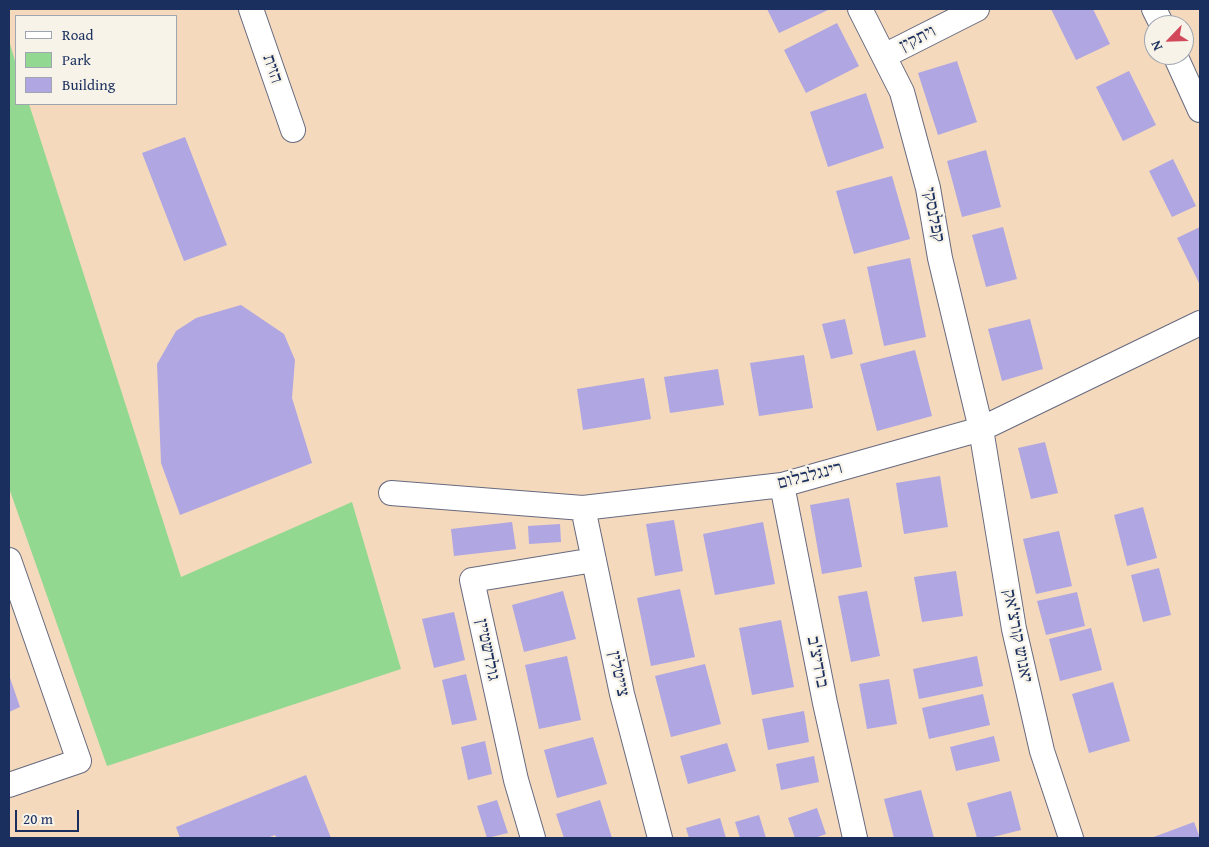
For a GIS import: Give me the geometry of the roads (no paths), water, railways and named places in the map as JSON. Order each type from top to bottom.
[{"type":"street","name":"הזית","points":[[251,9],[293,130]]},
{"type":"street","name":"קפלנסקי","points":[[860,9],[886,56],[902,92],[928,188],[940,258],[981,429]]},
{"type":"street","name":"ויתקין","points":[[886,56],[977,9]]},
{"type":"street","points":[[1180,65],[1200,110]]},
{"type":"street","name":"רינגלבלום","points":[[391,493],[583,508],[782,485],[981,429],[1196,328]]},
{"type":"street","name":"יאנוש קורצ'אק","points":[[981,429],[1014,629],[1042,751],[1071,838]]},
{"type":"street","name":"ברדיצ'ב","points":[[782,485],[825,703],[855,838]]},
{"type":"street","name":"צייטלין","points":[[583,508],[622,694],[660,838]]},
{"type":"street","points":[[9,560],[79,761],[9,784]]},
{"type":"street","name":"גולדשטיין","points":[[533,838],[516,780],[472,580],[594,560]]}]
